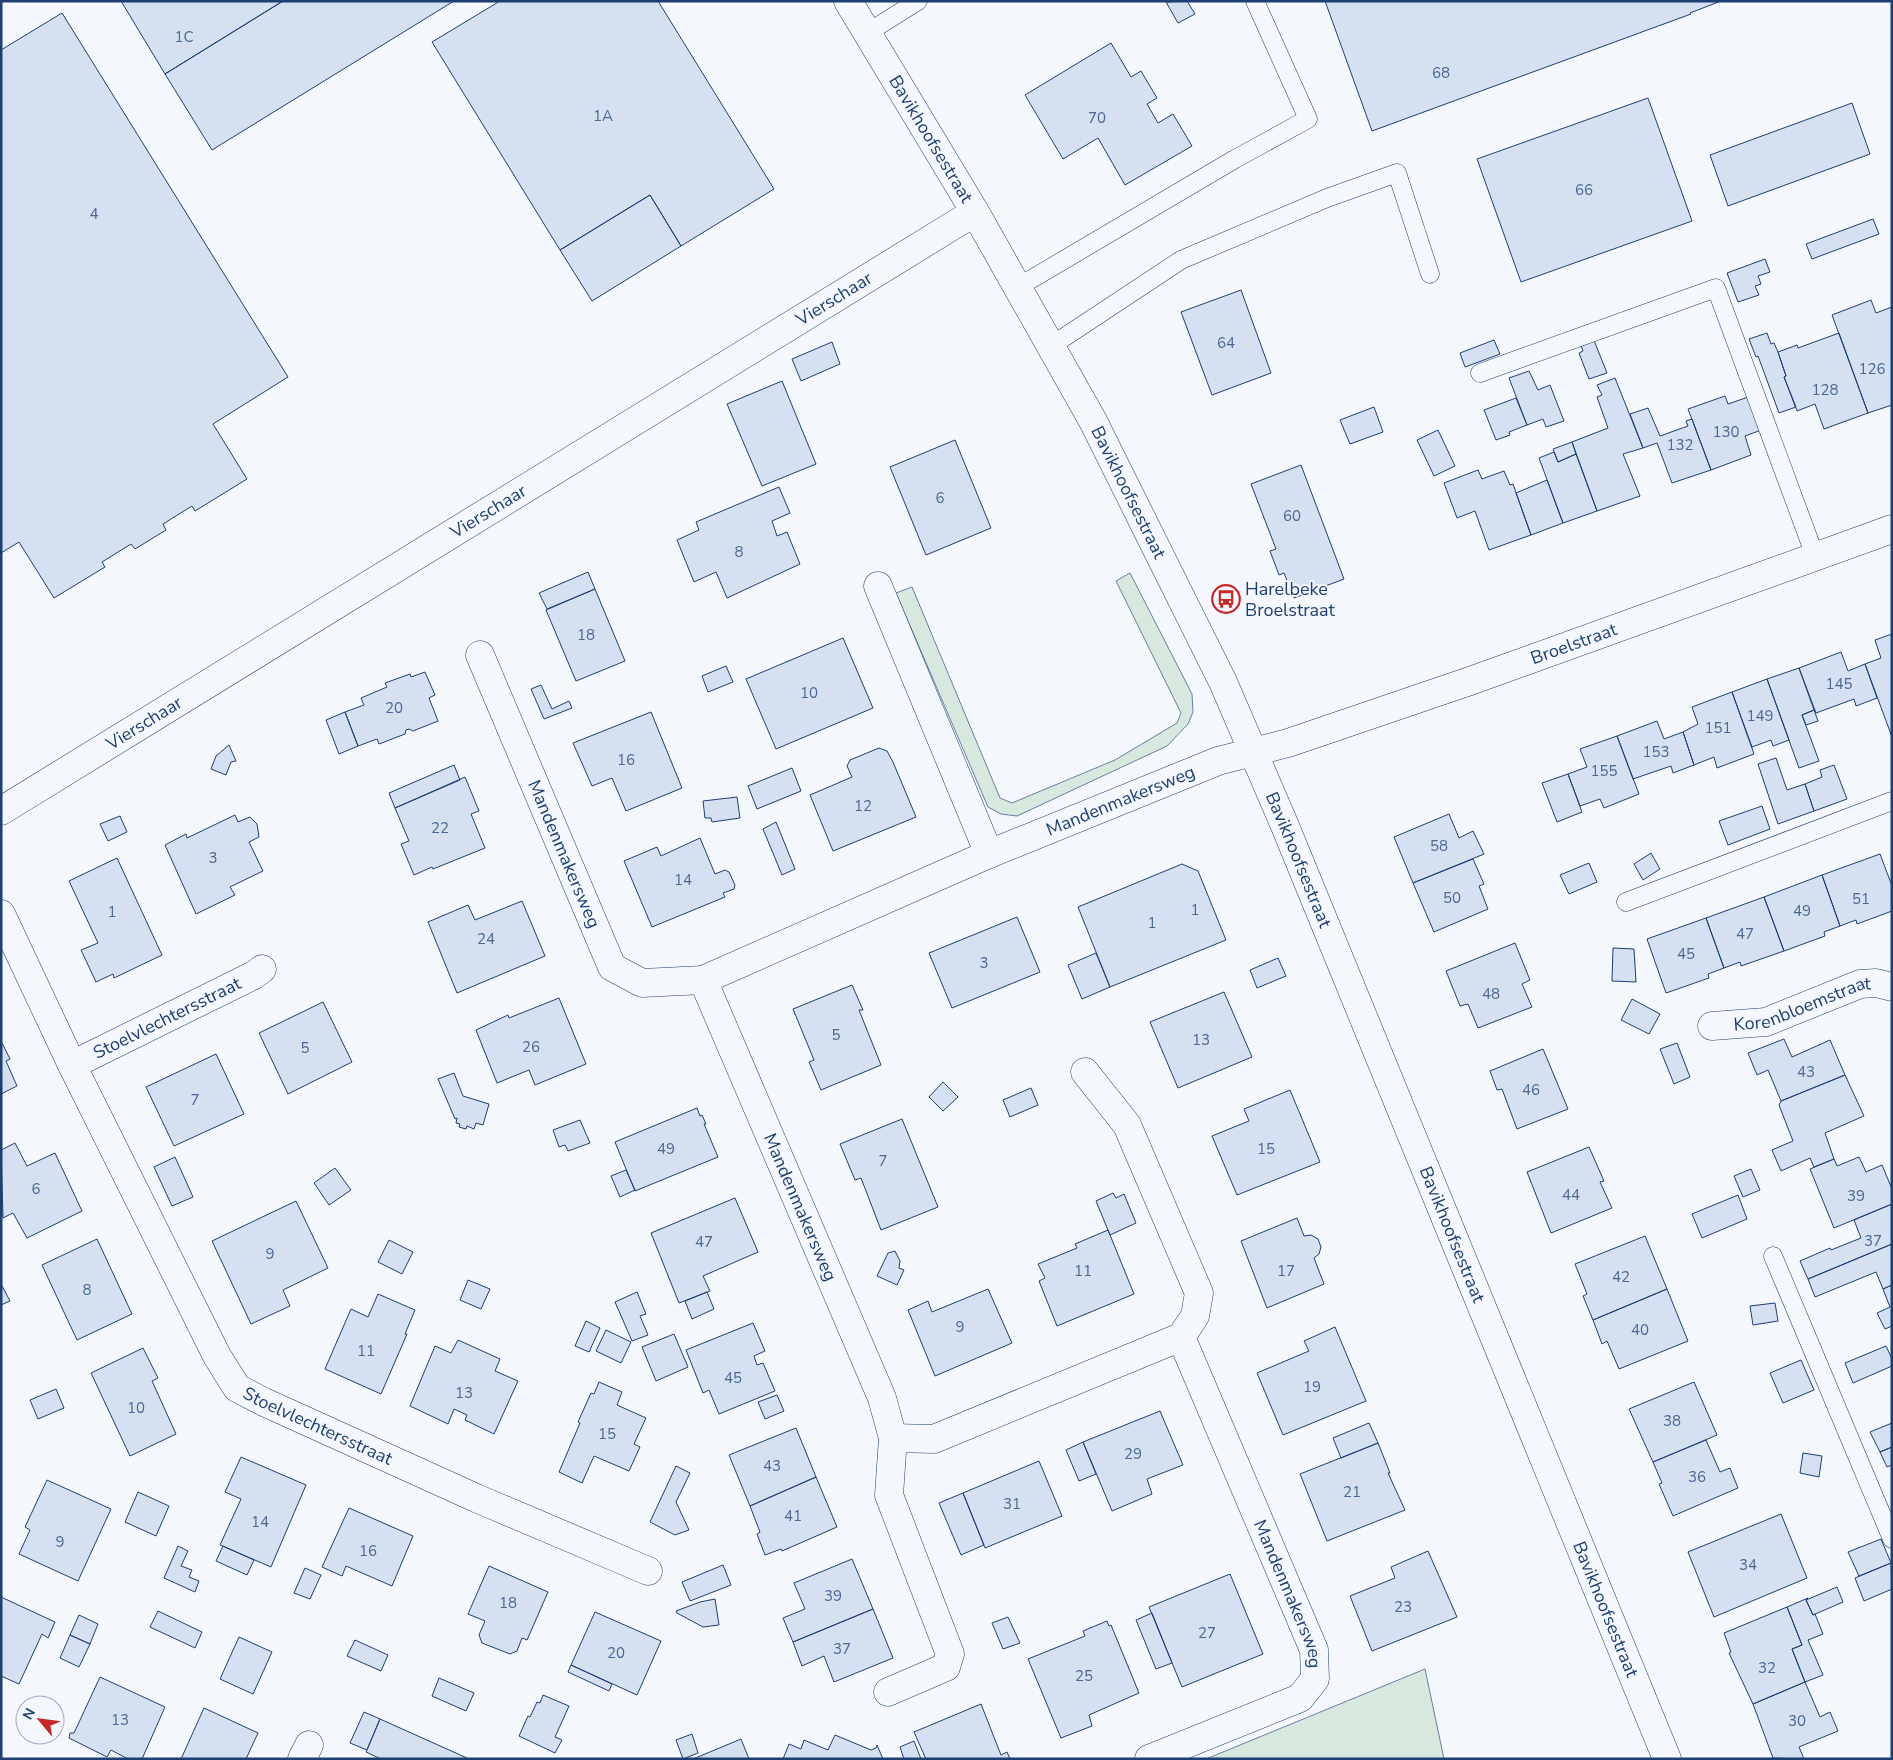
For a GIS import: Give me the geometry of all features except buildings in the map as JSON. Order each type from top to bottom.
[{"type":"street","name":"Bavikhoofsestraat","points":[[848,1],[975,212],[1098,429],[1223,682],[1254,752],[1667,1759]]},
{"type":"street","name":"Vierschaar","points":[[1,812],[975,212]]},
{"type":"street","name":"Broelstraat","points":[[1254,752],[1288,743],[1470,681],[1892,529]]},
{"type":"street","points":[[878,586],[989,854]]},
{"type":"street","name":"Mandenmakersweg","points":[[480,655],[612,967],[642,983],[703,980],[989,854],[1218,760],[1254,752]]},
{"type":"street","name":"Stoelvlechtersstraat","points":[[1,914],[72,1066],[217,1356],[237,1388],[459,1490],[648,1571]]},
{"type":"street","name":"Stoelvlechtersstraat","points":[[72,1066],[254,975],[262,969]]},
{"type":"street","name":"Mandenmakersweg","points":[[703,980],[882,1398],[893,1438],[889,1495],[950,1654],[946,1667],[888,1692]]},
{"type":"street","name":"Korenbloemstraat","points":[[1712,1026],[1766,1022],[1860,984],[1876,983],[1892,987]]},
{"type":"street","points":[[893,1438],[934,1439],[1180,1338],[1196,1316],[1199,1293],[1128,1125],[1085,1072]]},
{"type":"street","name":"Mandenmakersweg","points":[[1150,1759],[1300,1698],[1315,1678],[1314,1650],[1180,1338]]},
{"type":"lane","points":[[867,33],[918,1]]},
{"type":"lane","points":[[1018,287],[1235,158],[1308,119],[1255,1]]},
{"type":"lane","points":[[1051,346],[1182,260],[1326,198],[1397,173],[1430,274]]},
{"type":"lane","points":[[1480,373],[1716,288],[1815,556]]},
{"type":"lane","points":[[1626,902],[1892,801]]},
{"type":"lane","points":[[1773,1256],[1892,1539]]},
{"type":"shaded area","points":[[1130,573],[1192,694],[1193,712],[1188,724],[1167,746],[1017,816],[1001,814],[988,807],[896,593],[912,587],[1000,798],[1012,803],[1115,760],[1177,723],[1181,713],[1116,581]]},
{"type":"shaded area","points":[[1425,1669],[1444,1759],[1206,1759]]},
{"type":"place","name":"Harelbeke Broelstraat","points":[[1226,599]]}]
